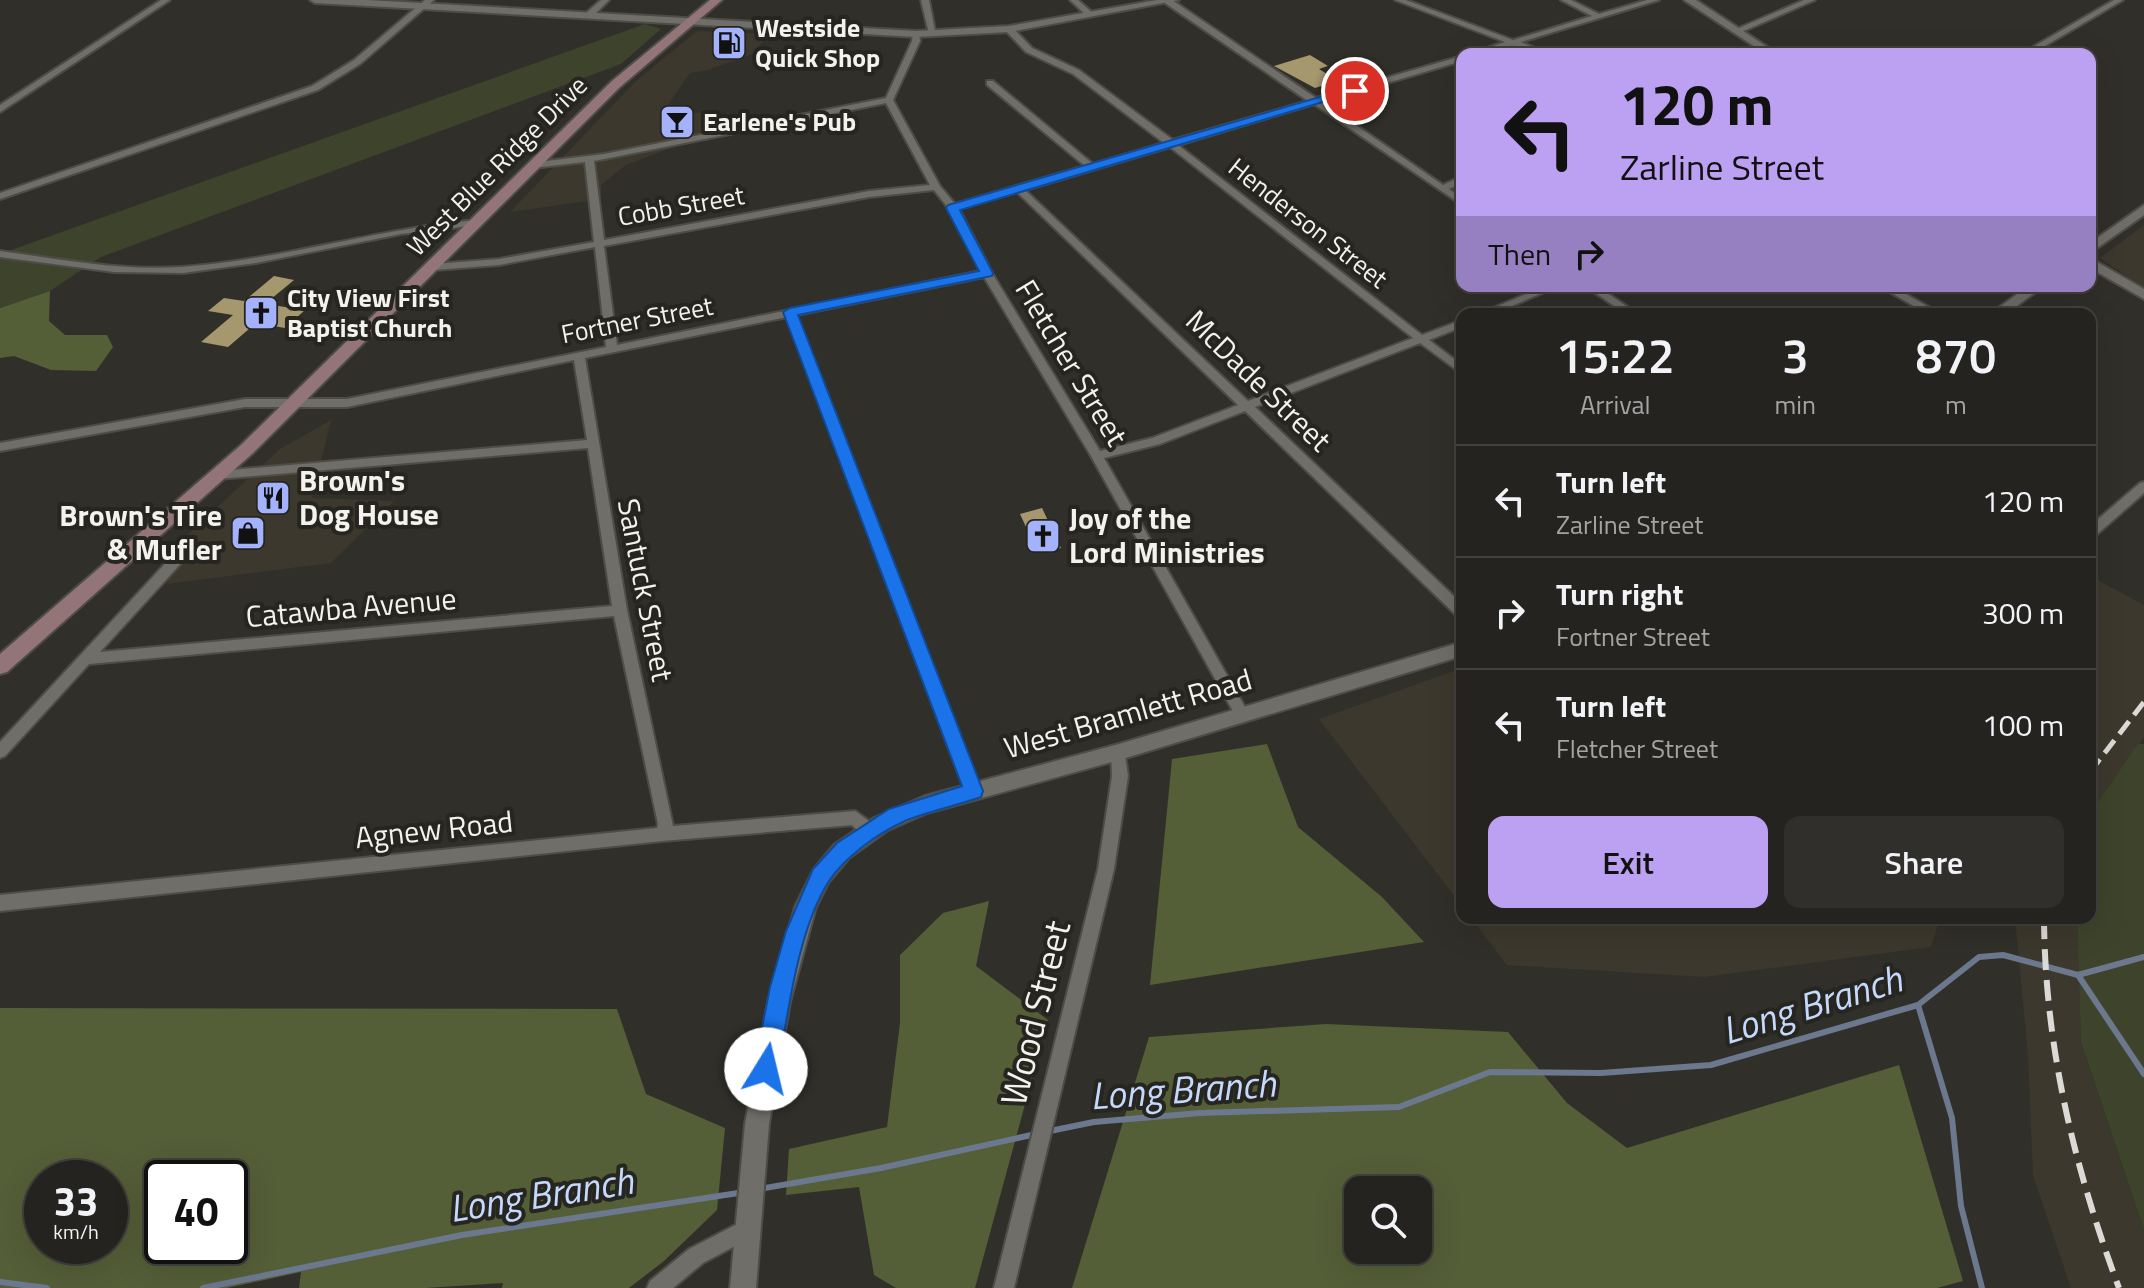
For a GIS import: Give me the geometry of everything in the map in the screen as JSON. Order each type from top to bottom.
[{"type":"main road","name":"West Blue Ridge Drive","points":[[0,666],[218,475],[434,267],[616,84],[717,0]]},
{"type":"street","points":[[1,108],[166,0]]},
{"type":"street","points":[[315,0],[426,3],[688,22],[916,34],[1009,29],[1171,1],[1314,104],[1456,198]]},
{"type":"street","points":[[589,15],[605,0]]},
{"type":"street","points":[[925,0],[933,34]]},
{"type":"street","points":[[1074,0],[1091,15]]},
{"type":"street","points":[[1399,0],[1529,48]]},
{"type":"street","points":[[1565,0],[1599,17]]},
{"type":"street","points":[[1493,48],[1655,0]]},
{"type":"street","points":[[1689,0],[1763,48]]},
{"type":"street","points":[[1736,31],[1811,0]]},
{"type":"street","points":[[2035,48],[2119,0]]},
{"type":"street","points":[[0,196],[315,88],[357,62],[426,3]]},
{"type":"street","name":"Henderson Street","points":[[1009,29],[1029,50],[1085,77],[1456,366]]},
{"type":"street","points":[[533,165],[589,160],[889,100],[916,41],[916,34]]},
{"type":"street","points":[[953,208],[1456,60]]},
{"type":"street","points":[[990,83],[1091,167]]},
{"type":"street","name":"Fletcher Street","points":[[889,100],[936,187],[953,208],[987,273],[1097,456],[1243,716]]},
{"type":"street","points":[[589,160],[612,348]]},
{"type":"street","points":[[1442,189],[1456,182]]},
{"type":"street","name":"Cobb Street","points":[[434,267],[499,262],[869,194],[936,187]]},
{"type":"street","name":"McDade Street","points":[[1018,188],[1456,606]]},
{"type":"street","points":[[2096,245],[2144,209]]},
{"type":"street","points":[[0,254],[157,272],[223,266],[414,230],[475,223]]},
{"type":"street","points":[[2096,266],[2144,295]]},
{"type":"street","name":"Fortner Street","points":[[0,447],[245,403],[347,403],[987,273]]},
{"type":"street","points":[[1499,308],[1539,292]]},
{"type":"street","points":[[1599,292],[1624,308]]},
{"type":"street","points":[[1895,292],[1925,308]]},
{"type":"street","points":[[2006,308],[2028,292]]},
{"type":"street","points":[[790,312],[973,791]]},
{"type":"street","points":[[1097,456],[1141,446],[1456,325]]},
{"type":"street","name":"Santuck Street","points":[[579,354],[620,610],[666,824],[662,834]]},
{"type":"street","points":[[218,475],[592,444]]},
{"type":"street","points":[[2096,528],[2144,486]]},
{"type":"street","points":[[0,752],[179,557]]},
{"type":"street","name":"Catawba Avenue","points":[[86,659],[620,610]]},
{"type":"street","name":"West Bramlett Road","points":[[743,1288],[746,1220],[770,1041],[797,931],[821,876],[844,849],[896,815],[1243,716],[1456,651]]},
{"type":"street","name":"Wood Street","points":[[1004,1288],[1106,869],[1120,776],[1119,752]]},
{"type":"street","name":"Agnew Road","points":[[0,903],[662,834],[855,818],[870,831]]},
{"type":"street","points":[[657,1288],[746,1220]]},
{"type":"shaded area","points":[[697,31],[769,34],[753,54],[690,73],[663,112],[702,113],[713,132],[626,165],[601,185],[601,199],[510,212],[636,81]]},
{"type":"shaded area","points":[[2144,225],[2144,288],[2100,258]]},
{"type":"shaded area","points":[[331,420],[312,498],[394,501],[331,563],[167,584],[181,541],[280,449]]},
{"type":"shaded area","points":[[2096,579],[2144,605],[2144,737],[2096,805]]},
{"type":"shaded area","points":[[1456,670],[1456,898],[1319,719]]},
{"type":"shaded area","points":[[1476,924],[1938,924],[1931,947],[1704,977],[1507,965]]},
{"type":"shaded area","points":[[2016,924],[2077,924],[2081,1042],[2144,1230],[2144,1288],[2071,1288],[2033,1175],[2028,1055]]},
{"type":"green space","points":[[645,24],[661,29],[621,64],[101,257],[50,291],[0,308],[0,254]]},
{"type":"green space","points":[[50,291],[49,321],[65,335],[107,335],[113,347],[96,371],[51,370],[14,356],[0,358],[0,308]]},
{"type":"green space","points":[[1267,744],[1298,827],[1382,897],[1424,942],[1150,985],[1172,759]]},
{"type":"green space","points":[[2138,744],[2144,744],[2144,1230],[2081,1042],[2077,924],[2096,924],[2096,805]]},
{"type":"green space","points":[[989,901],[976,966],[1048,1020],[975,1288],[896,1288],[874,1275],[859,1187],[786,1195],[789,1149],[887,1127],[900,1023],[900,955],[943,913]]},
{"type":"green space","points":[[0,1008],[617,1009],[646,1094],[725,1128],[717,1210],[664,1261],[629,1288],[502,1288],[503,1283],[425,1288],[299,1288],[301,1272],[227,1288],[0,1288]]},
{"type":"green space","points":[[1326,1024],[1508,1032],[1567,1103],[1627,1148],[1899,1065],[1963,1281],[1937,1288],[1072,1288],[1149,1037]]},
{"type":"building","points":[[1310,55],[1328,66],[1319,69],[1338,81],[1315,88],[1274,66]]},
{"type":"building","name":"City View First Baptist Church","points":[[274,276],[294,280],[265,304],[305,310],[285,328],[256,323],[228,347],[201,342],[233,315],[208,311],[224,298],[244,301]]},
{"type":"building","name":"Joy of the Lord Ministries","points":[[1042,508],[1061,548],[1038,553],[1020,514]]},
{"type":"waterway","name":"Long Branch","points":[[1918,1005],[1979,957],[2003,955],[2078,975]]},
{"type":"waterway","name":"Long Branch","points":[[2078,975],[2144,957]]},
{"type":"waterway","points":[[2078,975],[2144,1074]]},
{"type":"waterway","name":"Long Branch","points":[[1045,1132],[1094,1122],[1200,1113],[1399,1107],[1490,1072],[1601,1073],[1711,1065],[1918,1005]]},
{"type":"waterway","points":[[1918,1005],[1952,1118],[1961,1206],[1982,1288]]},
{"type":"waterway","name":"Long Branch","points":[[759,1189],[881,1168],[1036,1134]]},
{"type":"waterway","name":"Long Branch","points":[[203,1288],[462,1235],[745,1192]]},
{"type":"waterway","name":"Long Branch","points":[[0,1282],[47,1288]]},
{"type":"railway","points":[[2096,764],[2144,702]]},
{"type":"railway","points":[[2044,924],[2050,1013],[2065,1106],[2088,1197],[2119,1288]]},
{"type":"place","name":"Westside Quick Shop","points":[[729,43]]},
{"type":"place","name":"Earlene's Pub","points":[[677,122]]},
{"type":"place","name":"City View First Baptist Church","points":[[261,313]]},
{"type":"place","name":"Brown's Dog House","points":[[273,498]]},
{"type":"place","name":"Brown's Tire & Mufler","points":[[248,533]]},
{"type":"place","name":"Joy of the Lord Ministries","points":[[1043,536]]},
{"type":"route","points":[[766,1069],[797,931],[821,876],[844,849],[896,815],[973,791],[904,603],[790,312],[987,273],[953,208],[1355,91]]}]
